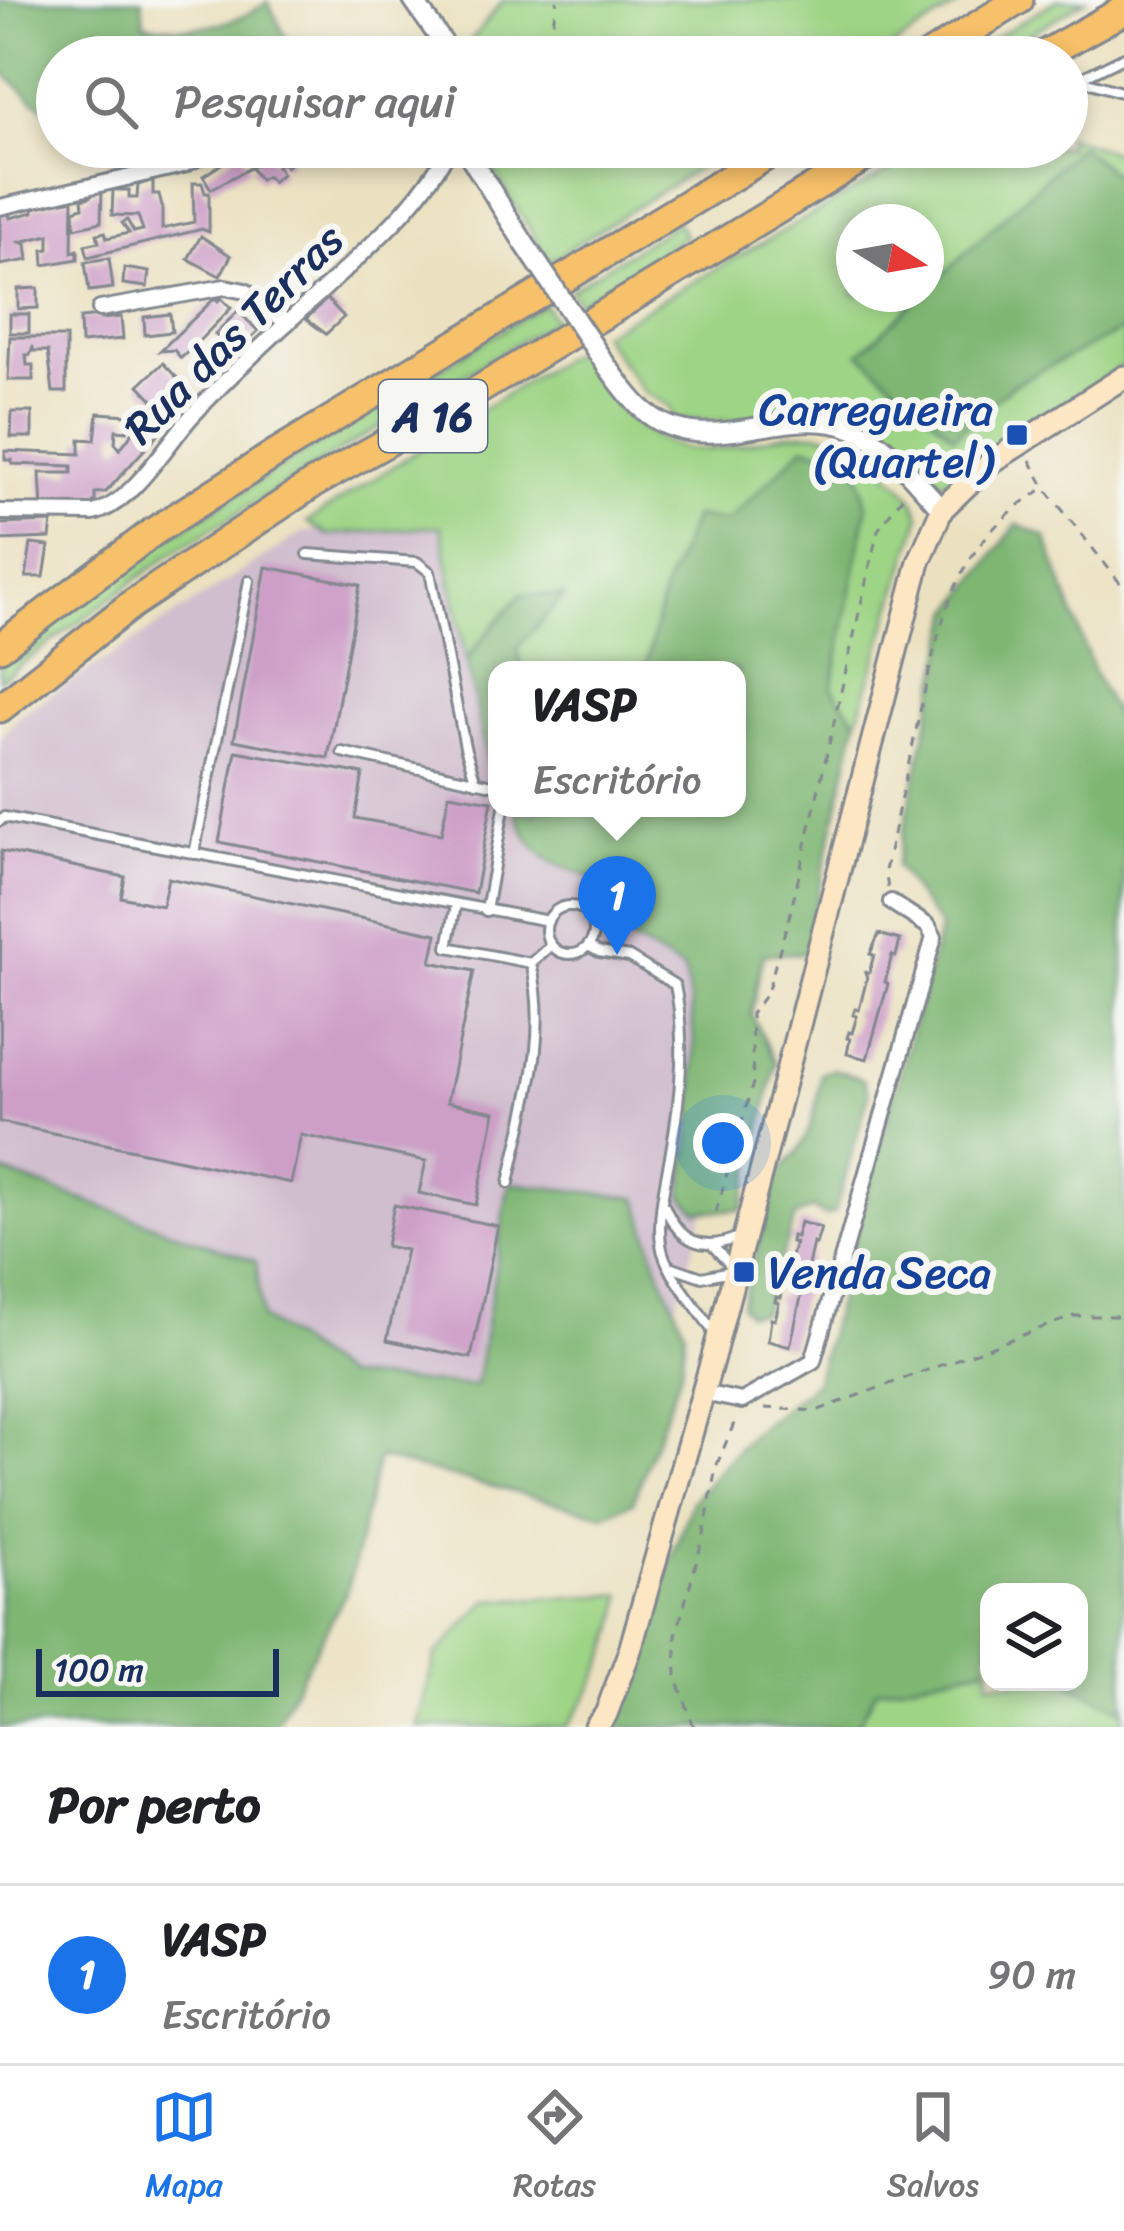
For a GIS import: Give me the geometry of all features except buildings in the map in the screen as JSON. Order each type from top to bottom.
[{"type":"highway","points":[[961,36],[1019,0]]},
{"type":"highway","points":[[1078,36],[1124,10]]},
{"type":"highway","name":"A 16","points":[[0,647],[153,532],[747,168]]},
{"type":"highway","name":"A 16","points":[[0,708],[133,604],[311,485],[467,397],[846,168]]},
{"type":"main road","points":[[596,1727],[606,1714],[630,1650],[703,1393],[919,562],[942,509],[990,463],[1124,377]]},
{"type":"street","points":[[413,0],[438,36]]},
{"type":"street","points":[[0,207],[170,168]]},
{"type":"street","name":"Rua das Terras","points":[[0,512],[106,510],[122,498],[192,416],[394,224],[439,168]]},
{"type":"street","points":[[477,168],[606,365],[639,407],[655,419],[704,435],[816,418],[870,436],[942,509]]},
{"type":"street","points":[[100,309],[226,287],[245,291],[287,323]]},
{"type":"street","points":[[703,1393],[742,1401],[813,1361],[934,937],[928,926],[891,902]]},
{"type":"lane","points":[[1088,73],[1124,57]]},
{"type":"lane","points":[[1088,84],[1124,93]]},
{"type":"lane","points":[[308,554],[417,562],[430,572],[476,782]]},
{"type":"lane","points":[[194,854],[249,580]]},
{"type":"lane","points":[[342,752],[488,784]]},
{"type":"lane","points":[[0,821],[4,817],[548,921]]},
{"type":"lane","points":[[486,911],[502,817]]},
{"type":"lane","points":[[456,905],[448,947],[531,963]]},
{"type":"lane","points":[[559,908],[583,909],[594,931],[588,946],[574,954],[551,945],[548,921],[559,908]]},
{"type":"lane","points":[[531,963],[551,945]]},
{"type":"lane","points":[[588,946],[629,957],[675,985],[683,1025],[661,1244],[716,1342]]},
{"type":"lane","points":[[509,1183],[540,1031],[540,998],[531,963]]},
{"type":"lane","points":[[663,1199],[675,1227]]},
{"type":"lane","points":[[662,1228],[669,1224],[694,1242],[711,1245],[734,1240],[745,1230]]},
{"type":"lane","points":[[668,1261],[694,1277],[735,1270],[711,1245]]},
{"type":"path","points":[[551,36],[557,0]]},
{"type":"path","points":[[1020,442],[1045,488],[1124,588]]},
{"type":"path","points":[[716,1212],[752,1083],[751,1014],[767,993],[790,910],[878,530],[914,481]]},
{"type":"path","points":[[891,902],[885,871],[943,610],[986,537],[1011,508],[1045,488]]},
{"type":"path","points":[[694,1727],[676,1676],[676,1635],[704,1535],[716,1467],[742,1401],[766,1408],[816,1411],[1074,1316],[1124,1316]]},
{"type":"shaded area","points":[[441,526],[489,661],[488,817],[613,817],[687,848],[724,1143],[669,1331],[511,1452],[0,1258],[0,738],[20,715],[303,532]]},
{"type":"green space","points":[[0,0],[142,0],[144,24],[176,28],[224,23],[268,2],[285,36],[36,36],[36,102],[0,69]]},
{"type":"green space","points":[[503,0],[967,0],[910,36],[475,36]]},
{"type":"green space","points":[[1057,0],[1086,0],[1026,36],[998,36]]},
{"type":"green space","points":[[1088,143],[1124,156],[1124,182],[1088,153]]},
{"type":"green space","points":[[1088,153],[1124,182],[1124,329],[1012,385],[954,436],[860,353],[903,312],[944,312],[944,274],[1056,168],[1088,168]]},
{"type":"green space","points":[[492,168],[698,168],[549,261]]},
{"type":"green space","points":[[895,168],[1056,168],[944,274],[944,204],[836,204],[836,312],[903,312],[860,353],[953,435],[1012,385],[1124,329],[1124,365],[944,482],[918,469],[876,422],[851,405],[825,401],[740,420],[674,419],[669,406],[644,392],[601,334]]},
{"type":"green space","points":[[678,222],[685,236],[579,303],[570,290]]},
{"type":"green space","points":[[544,304],[554,320],[171,554],[0,680],[0,661],[143,553]]},
{"type":"green space","points":[[575,350],[625,414],[665,442],[720,449],[798,433],[825,434],[853,445],[882,467],[910,495],[920,517],[857,721],[832,688],[867,507],[805,446],[664,590],[647,661],[519,661],[517,647],[562,596],[521,594],[466,659],[441,526],[327,535],[307,522]]},
{"type":"green space","points":[[805,446],[857,461],[867,507],[832,688],[857,721],[805,953],[763,954],[751,1014],[776,1063],[742,1210],[697,1211],[682,1195],[694,1082],[693,1027],[684,970],[610,928],[604,900],[588,876],[542,854],[519,817],[746,817],[746,661],[647,661],[664,590],[694,517],[728,521]]},
{"type":"green space","points":[[1017,524],[1046,537],[1093,670],[1124,733],[1124,1710],[1085,1691],[1088,1583],[980,1583],[980,1668],[876,1690],[857,1727],[612,1727],[692,1501],[751,1434],[815,1383],[940,928],[896,866],[953,610]]},
{"type":"green space","points":[[521,594],[564,596],[518,647],[520,661],[488,661],[488,761],[466,659]]},
{"type":"green space","points":[[834,1069],[863,1079],[869,1094],[835,1212],[825,1216],[812,1208],[795,1217],[762,1313],[748,1314],[741,1305],[780,1169],[805,1139],[821,1073]]},
{"type":"green space","points":[[0,1171],[256,1261],[262,1318],[345,1377],[476,1386],[509,1183],[638,1198],[657,1265],[685,1330],[681,1371],[633,1502],[604,1515],[378,1458],[348,1589],[274,1727],[0,1727]]},
{"type":"green space","points":[[622,1595],[603,1664],[566,1727],[417,1727],[436,1655],[488,1600]]},
{"type":"green space","points":[[980,1668],[980,1691],[1085,1691],[1124,1710],[1124,1727],[857,1727],[876,1690]]},
{"type":"place","name":"Carregueira (Quartel)","points":[[1017,435]]},
{"type":"place","name":"VASP","points":[[617,955]]},
{"type":"place","name":"Venda Seca","points":[[744,1272]]}]
